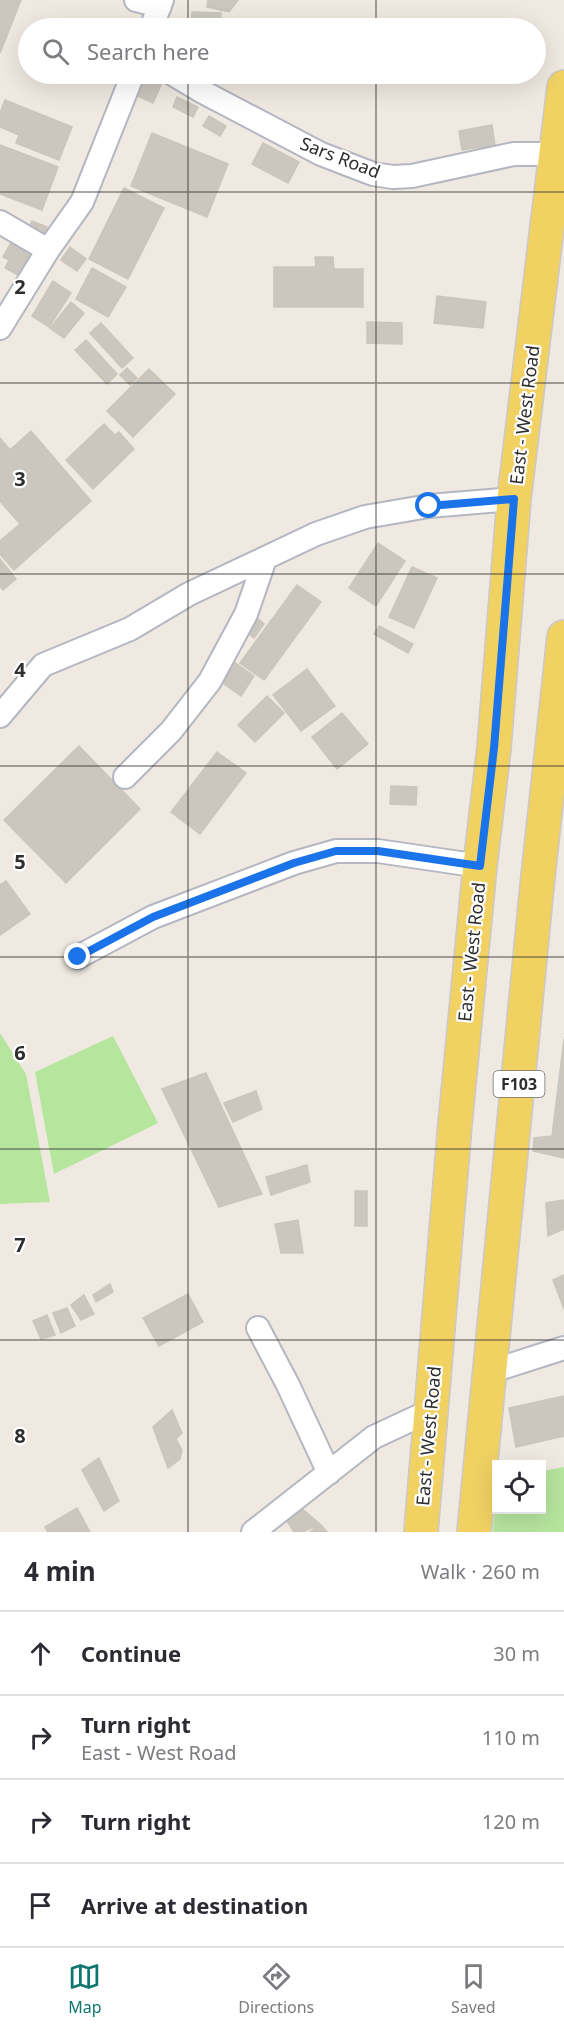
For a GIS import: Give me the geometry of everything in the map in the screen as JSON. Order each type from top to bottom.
[{"type":"main road","name":"East - West Road","points":[[422,1532],[455,1124],[494,748],[514,499],[564,87]]},
{"type":"main road","name":"F103","points":[[474,1532],[489,1372],[557,767],[564,637]]},
{"type":"street","points":[[136,0],[160,3],[155,18]]},
{"type":"street","points":[[0,328],[48,250],[82,202],[129,84]]},
{"type":"street","name":"Sars Road","points":[[190,84],[321,154],[373,174],[393,177],[412,176],[514,154],[557,154]]},
{"type":"street","points":[[0,222],[48,250]]},
{"type":"street","points":[[0,716],[43,665],[130,629],[189,594],[316,534],[365,517],[429,506],[514,499]]},
{"type":"street","points":[[126,777],[171,731],[210,681],[246,614],[265,559]]},
{"type":"street","points":[[78,957],[153,917],[294,863],[336,851],[378,851],[480,866]]},
{"type":"street","points":[[258,1328],[288,1385],[329,1473]]},
{"type":"street","points":[[489,1372],[564,1348]]},
{"type":"street","points":[[253,1532],[374,1437],[432,1410]]},
{"type":"green space","points":[[0,1033],[26,1074],[50,1202],[0,1204]]},
{"type":"green space","points":[[113,1036],[158,1123],[54,1174],[35,1072]]},
{"type":"green space","points":[[564,1467],[564,1532],[493,1532],[494,1514],[546,1514],[546,1470]]},
{"type":"building","points":[[0,0],[21,0],[0,53]]},
{"type":"building","points":[[208,0],[238,0],[229,12],[207,7]]},
{"type":"building","points":[[192,12],[221,13],[221,18],[192,18]]},
{"type":"building","points":[[143,84],[162,84],[153,103],[138,96]]},
{"type":"building","points":[[177,97],[198,107],[193,117],[173,107]]},
{"type":"building","points":[[5,100],[72,127],[59,160],[16,143],[19,135],[0,127],[0,113]]},
{"type":"building","points":[[209,116],[226,126],[220,136],[203,126]]},
{"type":"building","points":[[492,125],[495,145],[462,150],[459,131]]},
{"type":"building","points":[[152,133],[228,164],[207,217],[131,186]]},
{"type":"building","points":[[263,143],[299,162],[288,183],[252,164]]},
{"type":"building","points":[[0,145],[58,167],[42,210],[0,194]]},
{"type":"building","points":[[124,188],[164,208],[128,279],[89,259]]},
{"type":"building","points":[[32,221],[47,227],[43,237],[28,230]]},
{"type":"building","points":[[12,241],[31,252],[18,275],[5,268],[9,260],[3,257]]},
{"type":"building","points":[[70,247],[86,259],[77,271],[61,260]]},
{"type":"building","points":[[315,257],[333,257],[334,269],[363,269],[363,307],[274,307],[274,267],[316,267]]},
{"type":"building","points":[[92,268],[126,287],[108,317],[76,299]]},
{"type":"building","points":[[53,281],[71,293],[49,327],[32,316]]},
{"type":"building","points":[[437,296],[486,302],[483,328],[434,323]]},
{"type":"building","points":[[71,302],[84,313],[64,338],[50,328]]},
{"type":"building","points":[[367,322],[402,323],[402,344],[367,343]]},
{"type":"building","points":[[101,323],[133,358],[122,368],[90,333]]},
{"type":"building","points":[[86,340],[117,374],[107,384],[75,350]]},
{"type":"building","points":[[127,368],[137,378],[130,385],[120,375]]},
{"type":"building","points":[[149,369],[175,394],[133,437],[107,411]]},
{"type":"building","points":[[104,424],[115,435],[119,432],[134,449],[93,489],[66,460]]},
{"type":"building","points":[[31,431],[91,501],[14,570],[0,554],[0,541],[20,524],[0,501],[0,438],[10,450]]},
{"type":"building","points":[[378,543],[405,561],[376,606],[349,588]]},
{"type":"building","points":[[0,559],[16,579],[3,590],[0,586]]},
{"type":"building","points":[[412,567],[437,578],[414,628],[389,617]]},
{"type":"building","points":[[297,585],[321,602],[264,680],[240,663]]},
{"type":"building","points":[[258,619],[264,624],[254,638],[248,633]]},
{"type":"building","points":[[379,626],[413,644],[408,653],[374,634]]},
{"type":"building","points":[[234,662],[254,676],[241,696],[220,681]]},
{"type":"building","points":[[307,669],[335,706],[301,731],[273,695]]},
{"type":"building","points":[[267,696],[284,713],[255,742],[238,725]]},
{"type":"building","points":[[342,713],[368,744],[337,769],[312,737]]},
{"type":"building","points":[[79,746],[140,809],[66,883],[4,820]]},
{"type":"building","points":[[217,752],[246,773],[200,834],[171,812]]},
{"type":"building","points":[[391,786],[417,787],[416,805],[390,804]]},
{"type":"building","points":[[6,881],[30,914],[0,935],[0,885]]},
{"type":"building","points":[[564,1039],[564,1158],[533,1151],[534,1138],[552,1136]]},
{"type":"building","points":[[206,1073],[262,1194],[219,1207],[162,1089]]},
{"type":"building","points":[[256,1091],[262,1109],[233,1122],[224,1103]]},
{"type":"building","points":[[307,1165],[310,1182],[271,1195],[266,1177]]},
{"type":"building","points":[[355,1191],[367,1191],[367,1226],[355,1226]]},
{"type":"building","points":[[564,1200],[564,1229],[548,1236],[546,1203]]},
{"type":"building","points":[[298,1220],[303,1253],[281,1253],[275,1224]]},
{"type":"building","points":[[564,1275],[564,1309],[553,1280]]},
{"type":"building","points":[[110,1284],[113,1292],[96,1302],[93,1295]]},
{"type":"building","points":[[188,1294],[203,1322],[159,1346],[143,1318]]},
{"type":"building","points":[[84,1295],[94,1314],[81,1320],[71,1305]]},
{"type":"building","points":[[67,1308],[75,1326],[61,1333],[53,1313]]},
{"type":"building","points":[[47,1315],[55,1335],[41,1339],[33,1321]]},
{"type":"building","points":[[564,1396],[564,1436],[516,1447],[509,1408]]},
{"type":"building","points":[[172,1410],[182,1433],[176,1439],[182,1450],[180,1459],[168,1468],[153,1427]]},
{"type":"building","points":[[99,1458],[119,1501],[104,1511],[82,1470]]},
{"type":"building","points":[[77,1508],[90,1532],[48,1532],[45,1527]]},
{"type":"building","points":[[301,1508],[320,1524],[303,1532],[294,1532],[287,1521]]},
{"type":"building","points":[[320,1524],[327,1532],[310,1532]]},
{"type":"route","points":[[78,957],[153,917],[294,863],[336,851],[378,851],[480,866],[494,748],[514,499],[429,506]]}]
